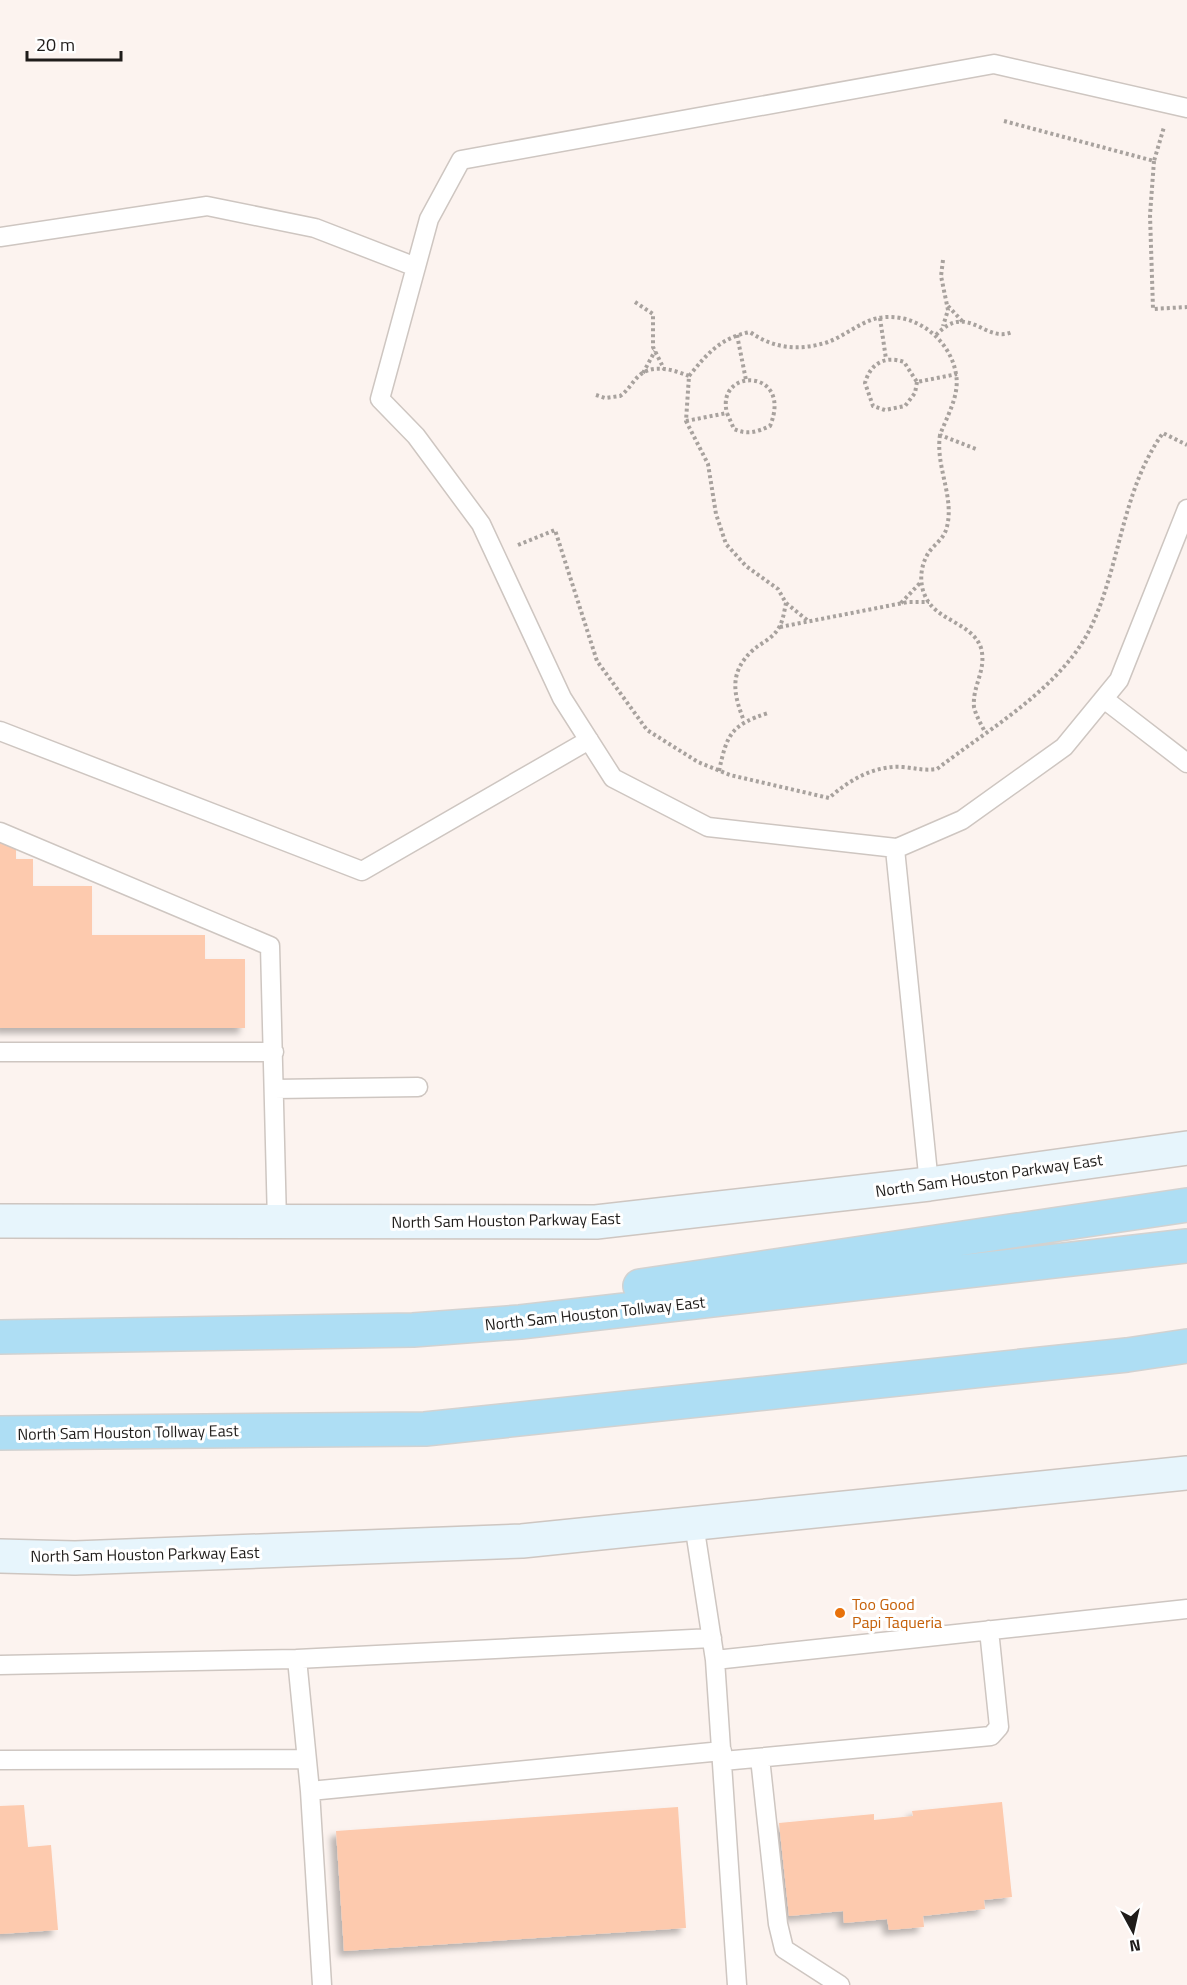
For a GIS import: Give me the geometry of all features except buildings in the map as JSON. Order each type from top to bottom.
[{"type":"highway","points":[[520,1322],[638,1287],[1187,1205]]},
{"type":"highway","name":"North Sam Houston Tollway East","points":[[0,1337],[413,1330],[520,1322],[1187,1246]]},
{"type":"highway","name":"North Sam Houston Tollway East","points":[[0,1434],[425,1429],[1187,1346]]},
{"type":"highway","points":[[1127,1354],[1187,1357]]},
{"type":"main road","name":"North Sam Houston Parkway East","points":[[0,1221],[596,1222],[929,1184],[1187,1148]]},
{"type":"main road","name":"North Sam Houston Parkway East","points":[[0,1556],[75,1558],[522,1541],[1187,1473]]},
{"type":"lane","points":[[1179,106],[994,64],[461,160],[429,219],[380,399],[416,436],[482,524],[562,698],[613,778],[708,827],[896,848],[962,820],[1064,747],[1119,680],[1187,509]]},
{"type":"lane","points":[[0,237],[207,206],[315,228],[416,267]]},
{"type":"lane","points":[[1104,699],[1187,763]]},
{"type":"lane","points":[[0,731],[362,871],[589,740]]},
{"type":"lane","points":[[0,832],[270,946],[277,1222]]},
{"type":"lane","points":[[896,848],[929,1184]]},
{"type":"lane","points":[[0,1052],[274,1052]]},
{"type":"lane","points":[[274,1089],[418,1087]]},
{"type":"lane","points":[[694,1524],[715,1660],[737,1985]]},
{"type":"lane","points":[[715,1660],[1187,1609]]},
{"type":"lane","points":[[309,1791],[723,1756],[760,1758],[991,1736],[997,1733],[999,1727],[989,1630]]},
{"type":"lane","points":[[0,1665],[297,1659],[712,1638]]},
{"type":"lane","points":[[297,1659],[309,1791],[322,1985]]},
{"type":"lane","points":[[760,1758],[778,1924],[784,1949],[840,1985]]},
{"type":"lane","points":[[0,1760],[306,1759]]},
{"type":"path","points":[[1179,106],[1154,161],[1150,215],[1153,309],[1187,307]]},
{"type":"path","points":[[1004,121],[1154,161]]},
{"type":"path","points":[[936,335],[943,327],[948,305],[941,276],[943,260]]},
{"type":"path","points":[[635,302],[653,314],[655,351],[664,369]]},
{"type":"path","points":[[948,305],[963,322]]},
{"type":"path","points":[[880,318],[886,360]]},
{"type":"path","points":[[807,620],[786,603],[778,589],[746,566],[726,543],[716,514],[708,464],[686,421],[685,404],[689,376],[719,342],[737,335],[750,332],[766,342],[788,348],[829,342],[880,318],[900,318],[917,323],[936,335],[949,353],[957,374],[955,400],[940,435],[938,457],[946,490],[948,516],[945,532],[929,552],[921,567],[921,581],[929,602],[968,632],[980,645],[982,673],[976,688],[974,706],[985,732]]},
{"type":"path","points":[[943,327],[963,322],[978,324],[994,334],[1005,335],[1012,332]]},
{"type":"path","points":[[737,335],[746,380]]},
{"type":"path","points":[[596,395],[605,398],[620,396],[643,374],[655,351]]},
{"type":"path","points":[[886,360],[904,362],[917,382],[915,393],[905,406],[885,410],[873,406],[865,383],[873,366],[886,360]]},
{"type":"path","points":[[643,374],[664,369],[689,376]]},
{"type":"path","points":[[917,382],[957,374]]},
{"type":"path","points":[[746,380],[755,380],[772,392],[776,401],[770,426],[757,432],[743,433],[734,429],[727,413],[724,402],[728,393],[735,384],[746,380]]},
{"type":"path","points":[[686,421],[727,413]]},
{"type":"path","points":[[495,554],[555,531],[597,661],[647,730],[698,762],[719,771],[830,798],[851,781],[880,769],[902,767],[925,771],[937,769],[1056,678],[1092,625],[1131,496],[1154,446],[1163,433],[1187,445]]},
{"type":"path","points":[[940,435],[976,449]]},
{"type":"path","points":[[900,604],[921,581]]},
{"type":"path","points":[[780,627],[900,604],[929,602]]},
{"type":"path","points":[[744,721],[735,698],[733,682],[738,669],[753,650],[775,635],[780,627],[786,603]]},
{"type":"path","points":[[719,771],[724,746],[734,729],[744,721],[768,713]]},
{"type":"place","name":"Too Good Papi Taqueria","points":[[840,1613]]}]
